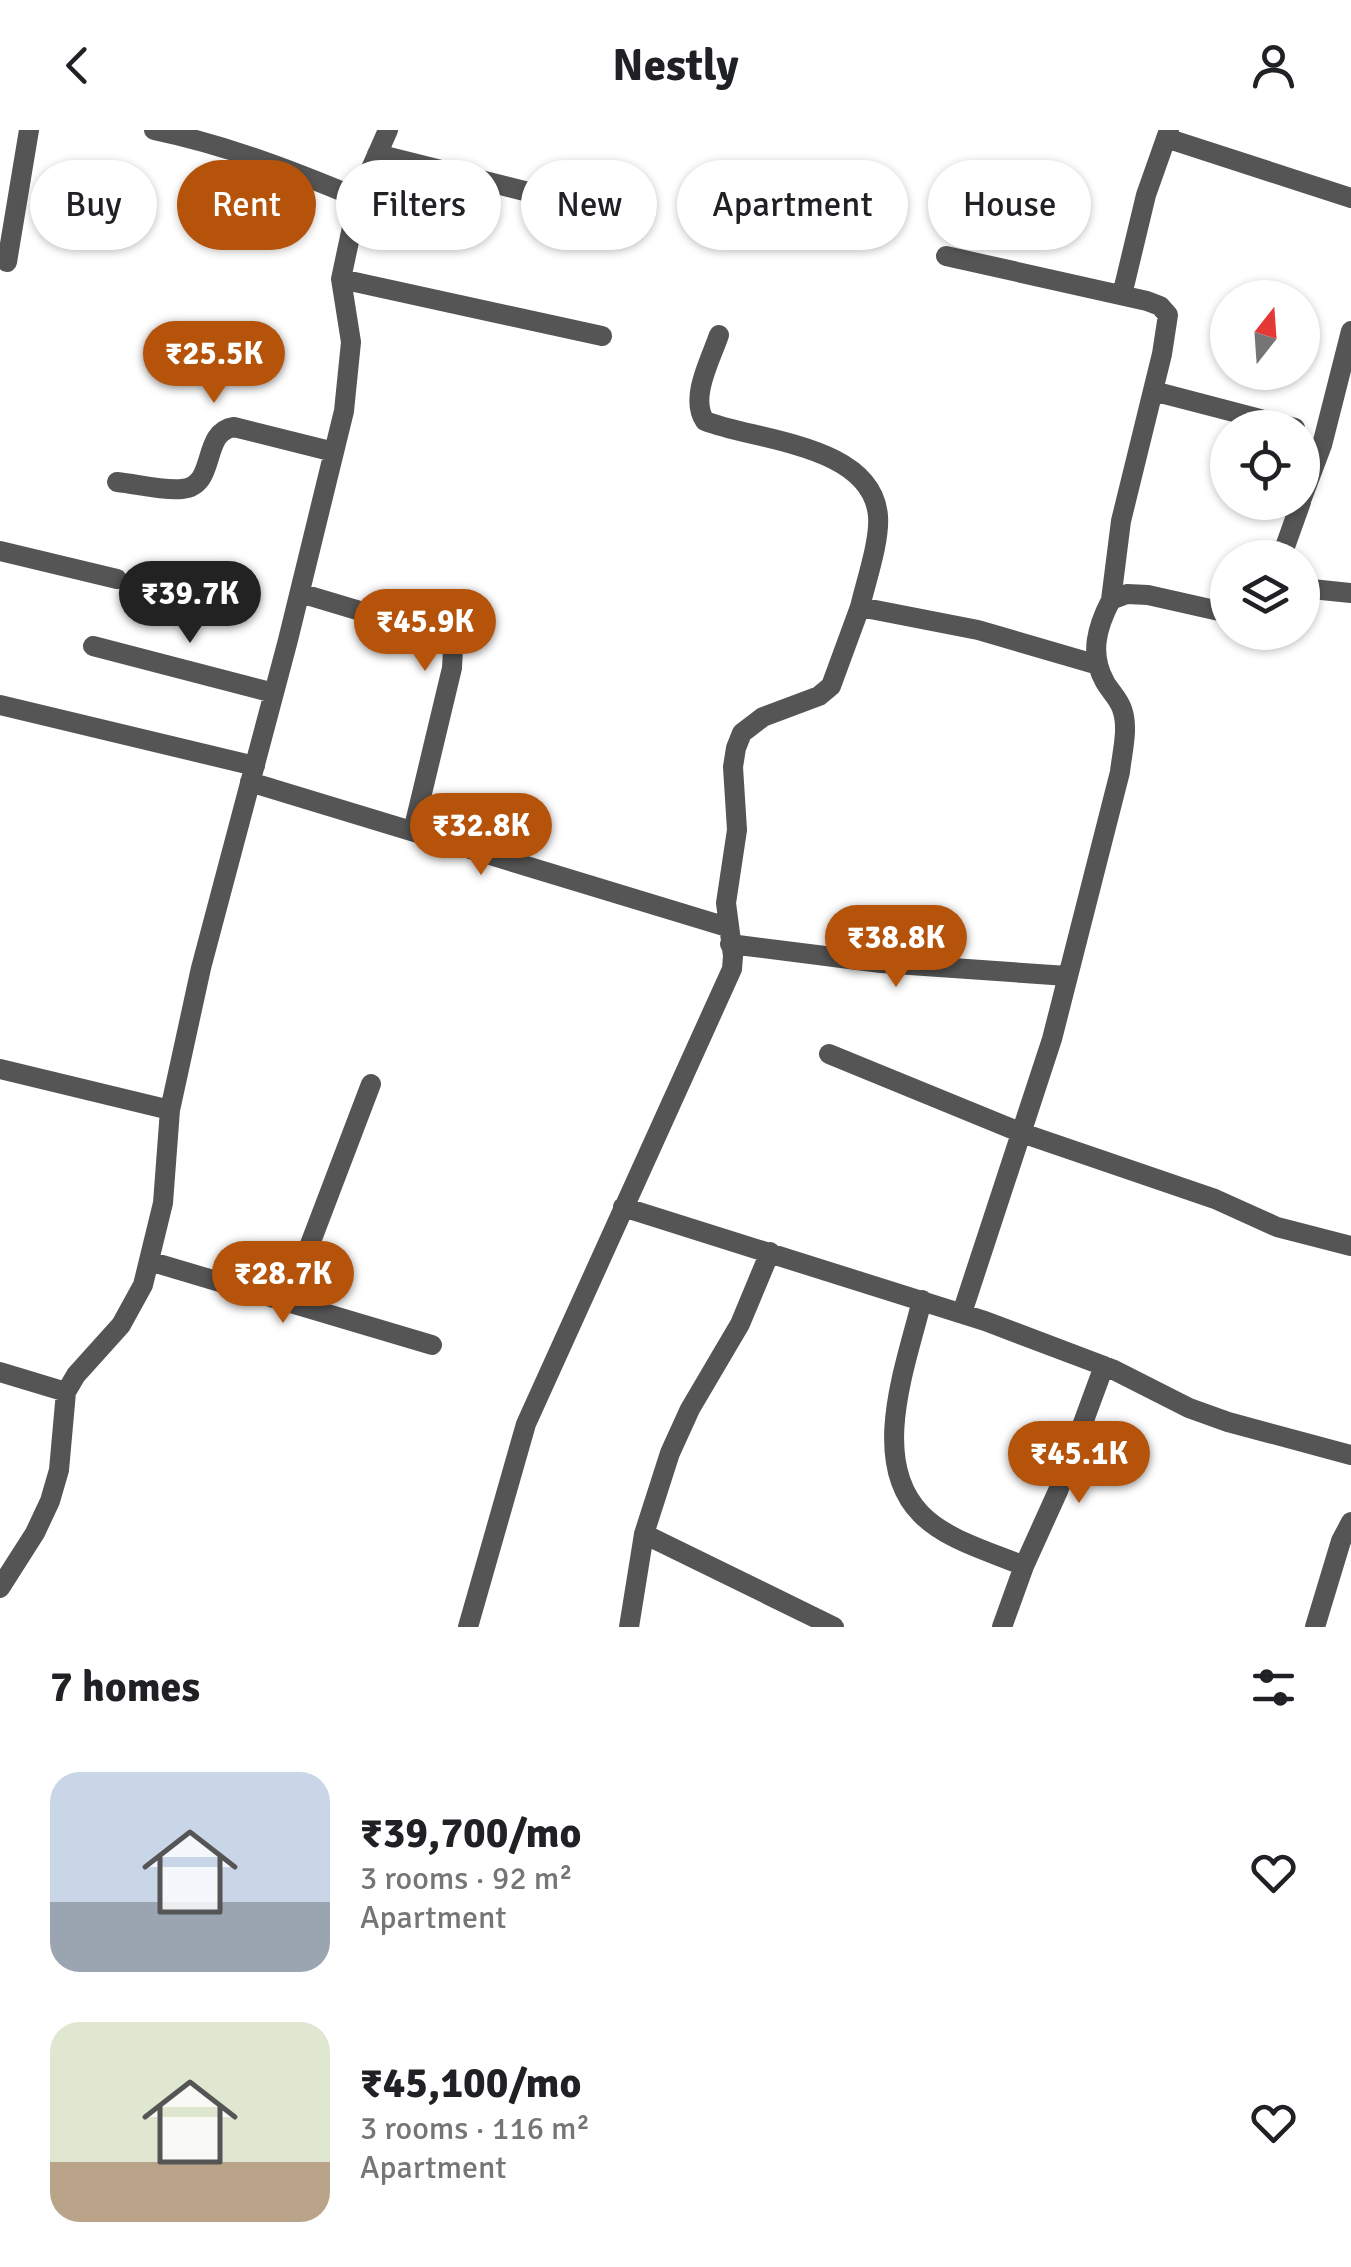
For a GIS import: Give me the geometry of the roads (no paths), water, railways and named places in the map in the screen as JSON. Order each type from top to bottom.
[{"type":"street","points":[[6,262],[29,130]]},
{"type":"street","points":[[154,130],[274,163],[336,189]]},
{"type":"street","points":[[374,160],[388,130]]},
{"type":"street","points":[[1122,295],[1146,195],[1168,134],[1351,198]]},
{"type":"street","points":[[377,154],[521,190]]},
{"type":"street","points":[[0,1588],[50,1501],[59,1470],[66,1392],[76,1375],[122,1324],[143,1285],[163,1204],[170,1110],[201,968],[334,452],[351,362],[352,342],[341,279],[347,250]]},
{"type":"street","points":[[946,256],[1147,300],[1168,315],[1121,522],[1111,600],[1096,638],[1095,657],[1103,679],[1122,708],[1125,727],[1120,772],[1022,1133],[962,1313]]},
{"type":"street","points":[[341,279],[602,336]]},
{"type":"street","points":[[1320,447],[1344,387],[1351,331]]},
{"type":"street","points":[[468,1627],[526,1424],[732,970],[726,904],[738,830],[733,767],[742,733],[762,717],[819,696],[831,686],[860,607],[879,521],[876,504],[855,473],[839,460],[705,421],[699,412],[699,395],[719,335]]},
{"type":"street","points":[[1153,391],[1226,410]]},
{"type":"street","points":[[117,482],[182,489],[196,485],[216,437],[224,428],[234,427],[334,452]]},
{"type":"street","points":[[1320,434],[1324,435]]},
{"type":"street","points":[[0,551],[117,579]]},
{"type":"street","points":[[1320,590],[1351,593]]},
{"type":"street","points":[[300,594],[427,630],[443,638],[453,650],[413,831]]},
{"type":"street","points":[[1111,600],[1128,594],[1148,595],[1210,609]]},
{"type":"street","points":[[860,607],[978,630],[1098,665]]},
{"type":"street","points":[[93,646],[274,693]]},
{"type":"street","points":[[0,705],[253,774],[728,936],[898,965],[1066,976]]},
{"type":"street","points":[[829,1054],[1022,1133],[1216,1199],[1277,1228],[1351,1246]]},
{"type":"street","points":[[0,1069],[170,1110]]},
{"type":"street","points":[[288,1302],[371,1084]]},
{"type":"street","points":[[622,1207],[962,1313],[1104,1366],[1188,1408],[1351,1455]]},
{"type":"street","points":[[628,1627],[644,1534],[670,1453],[690,1409],[740,1324],[770,1252]]},
{"type":"street","points":[[149,1261],[432,1345]]},
{"type":"street","points":[[922,1300],[894,1415],[894,1458],[909,1499],[922,1516],[942,1529],[1024,1566]]},
{"type":"street","points":[[1002,1627],[1104,1366]]},
{"type":"street","points":[[0,1372],[66,1392]]},
{"type":"street","points":[[1314,1627],[1351,1522]]},
{"type":"street","points":[[644,1534],[834,1627]]}]
